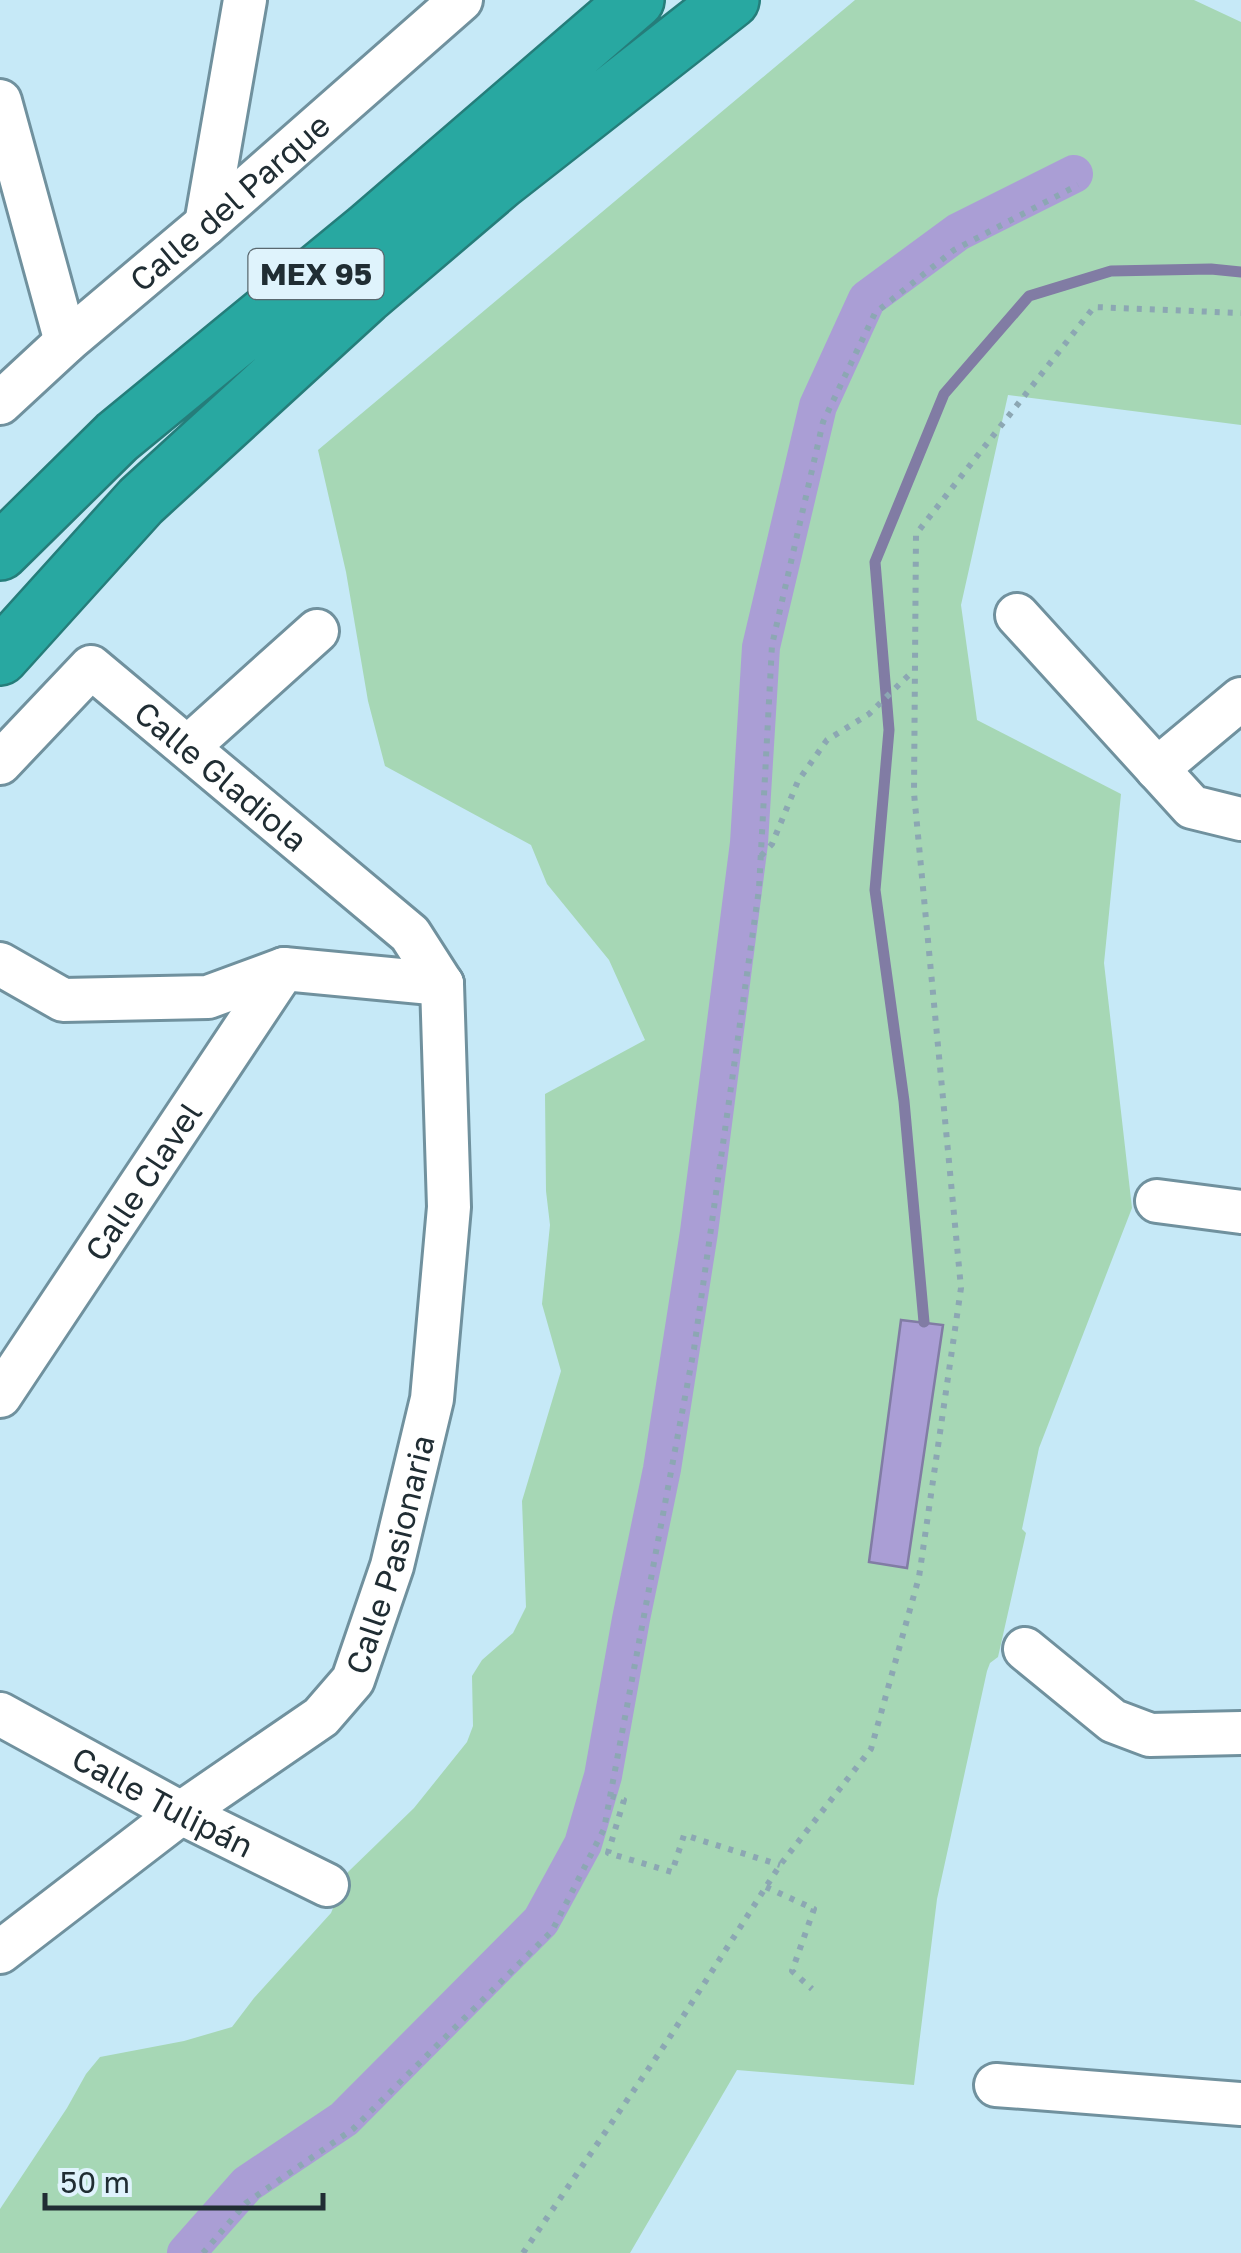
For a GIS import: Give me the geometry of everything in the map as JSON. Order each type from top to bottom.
[{"type":"highway","name":"MEX 95","points":[[0,552],[117,437],[368,231],[636,0]]},
{"type":"highway","name":"MEX 95","points":[[0,657],[141,501],[365,296],[500,181],[731,0]]},
{"type":"street","points":[[206,224],[245,0]]},
{"type":"street","name":"Calle del Parque","points":[[0,402],[461,0]]},
{"type":"street","points":[[0,101],[66,342]]},
{"type":"street","points":[[1018,615],[1192,808],[1239,817]]},
{"type":"street","points":[[189,746],[317,630]]},
{"type":"street","name":"Calle Gladiola","points":[[0,763],[91,666],[410,934],[442,984]]},
{"type":"street","points":[[1158,770],[1241,698]]},
{"type":"street","points":[[0,964],[63,1000],[208,998],[284,969],[442,984]]},
{"type":"street","name":"Calle Clavel","points":[[0,1396],[284,969]]},
{"type":"street","name":"Calle Pasionaria","points":[[0,1952],[181,1814],[322,1717],[353,1680],[392,1566],[432,1399],[449,1207],[442,984]]},
{"type":"street","points":[[1157,1200],[1241,1212]]},
{"type":"street","points":[[1025,1648],[1113,1721],[1150,1735],[1241,1734]]},
{"type":"street","name":"Calle Tulipán","points":[[0,1714],[181,1814],[327,1885]]},
{"type":"street","points":[[996,2086],[1241,2104]]},
{"type":"path","points":[[203,2253],[246,2203],[353,2128],[552,1930],[604,1829],[694,1349],[756,908],[772,645],[823,422],[875,314],[954,250],[1078,185]]},
{"type":"path","points":[[523,2253],[666,2044],[780,1865],[871,1749],[919,1576],[961,1288],[914,793],[916,534],[1094,307],[1241,313]]},
{"type":"path","points":[[760,858],[772,844],[798,782],[827,740],[873,710],[915,670]]},
{"type":"path","points":[[610,1796],[624,1800],[608,1853],[672,1872],[684,1835],[780,1865]]},
{"type":"path","points":[[766,1887],[814,1909],[792,1971],[812,1989]]},
{"type":"green space","points":[[855,0],[1194,0],[1241,22],[1241,425],[1008,395],[961,605],[977,720],[1121,794],[1104,963],[1132,1208],[1039,1448],[1022,1529],[1026,1533],[998,1657],[987,1671],[937,1899],[914,2085],[737,2070],[630,2253],[0,2253],[0,2209],[100,2057],[184,2041],[232,2027],[331,1913],[348,1872],[414,1808],[467,1742],[473,1726],[472,1676],[482,1660],[513,1633],[526,1607],[522,1501],[561,1371],[542,1304],[550,1225],[545,1094],[645,1040],[609,960],[547,884],[531,845],[385,766],[368,701],[346,572],[318,450]]},
{"type":"shaded area","points":[[901,1320],[943,1325],[907,1568],[869,1562]]},
{"type":"waterway","points":[[186,2253],[247,2184],[344,2119],[541,1921],[583,1844],[603,1776],[662,1469],[699,1232],[749,843],[761,647],[818,406],[867,299],[958,232],[1074,174]]},
{"type":"waterway","points":[[924,1322],[904,1101],[875,890],[889,730],[875,562],[944,394],[1029,296],[1111,271],[1241,272]]}]
